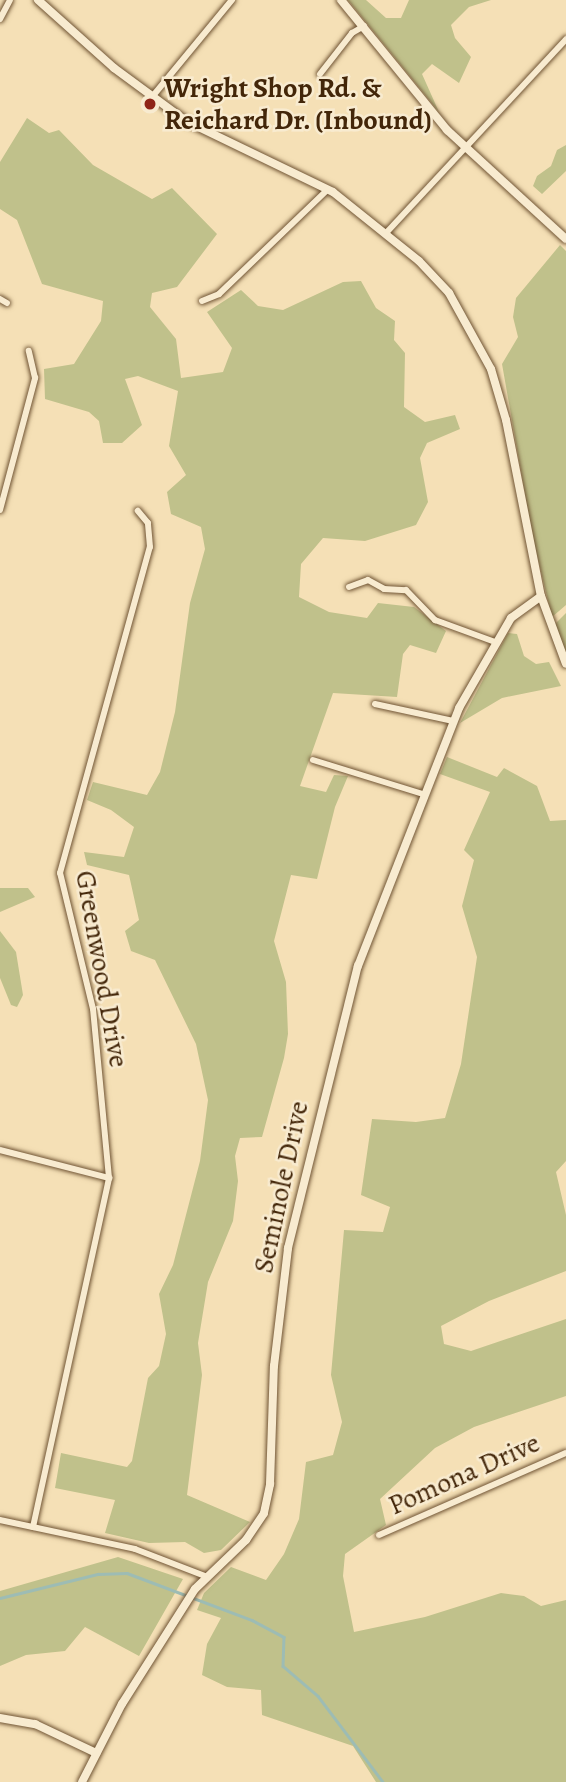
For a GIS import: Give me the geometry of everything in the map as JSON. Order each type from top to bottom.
[{"type":"street","points":[[0,19],[10,0]]},
{"type":"street","points":[[38,0],[152,97],[209,134],[328,189],[386,233],[444,286],[483,351],[506,420],[541,596],[566,664]]},
{"type":"street","points":[[152,97],[232,0]]},
{"type":"street","points":[[341,0],[426,107],[566,239]]},
{"type":"street","points":[[320,74],[352,33],[364,26]]},
{"type":"street","points":[[386,233],[566,39]]},
{"type":"street","points":[[202,301],[219,294],[328,189]]},
{"type":"street","points":[[0,299],[7,303]]},
{"type":"street","points":[[0,510],[35,378],[29,351]]},
{"type":"street","name":"Greenwood Drive","points":[[33,1527],[109,1178],[93,1009],[60,873],[150,547],[150,530],[138,511]]},
{"type":"street","points":[[349,587],[368,580],[384,589],[406,590],[435,620],[495,642]]},
{"type":"street","name":"Seminole Drive","points":[[82,1782],[96,1753],[195,1588],[255,1530],[268,1499],[274,1366],[295,1207],[366,941],[453,721],[495,642],[518,610],[541,596]]},
{"type":"street","points":[[376,704],[453,721]]},
{"type":"street","points":[[313,760],[423,794]]},
{"type":"street","points":[[0,1150],[109,1178]]},
{"type":"street","name":"Pomona Drive","points":[[379,1535],[566,1453]]},
{"type":"street","points":[[0,1520],[135,1549],[205,1576]]},
{"type":"street","points":[[0,1718],[35,1724],[96,1753]]},
{"type":"green space","points":[[348,0],[366,0],[386,18],[401,18],[409,0],[491,0],[469,7],[451,25],[455,38],[471,57],[459,83],[432,64],[422,74],[439,112]]},
{"type":"green space","points":[[27,118],[49,133],[59,130],[93,165],[152,199],[172,188],[217,234],[177,287],[152,293],[150,307],[176,339],[181,378],[223,372],[232,348],[207,312],[241,290],[258,306],[283,310],[343,282],[361,281],[376,308],[395,321],[394,340],[405,353],[404,407],[425,422],[455,415],[460,429],[427,443],[420,458],[428,502],[416,525],[365,541],[323,538],[301,564],[299,597],[329,612],[367,618],[378,603],[414,607],[446,631],[436,653],[410,645],[403,654],[397,697],[333,693],[300,786],[326,792],[334,775],[348,776],[335,807],[317,879],[291,875],[274,941],[286,982],[288,1034],[284,1058],[262,1137],[240,1138],[235,1156],[238,1181],[233,1221],[208,1282],[198,1343],[202,1375],[187,1495],[250,1522],[221,1550],[204,1553],[185,1542],[149,1543],[105,1533],[115,1500],[55,1488],[61,1453],[127,1467],[132,1461],[148,1378],[159,1366],[166,1334],[159,1294],[173,1265],[200,1161],[208,1100],[196,1044],[155,960],[131,951],[125,931],[139,920],[129,875],[87,865],[84,852],[124,857],[134,827],[111,810],[87,800],[93,782],[147,795],[160,772],[175,712],[190,603],[205,549],[201,527],[171,514],[167,492],[186,475],[169,446],[178,391],[138,376],[125,379],[142,425],[122,443],[103,443],[99,421],[89,412],[45,399],[44,369],[74,364],[101,321],[103,301],[42,284],[17,220],[0,209],[0,162]]},
{"type":"green space","points":[[566,145],[566,171],[542,194],[533,186],[537,176],[551,166],[557,150]]},
{"type":"green space","points":[[560,245],[566,251],[566,605],[552,617],[533,539],[502,364],[518,337],[513,317],[516,298]]},
{"type":"green space","points":[[566,613],[566,660],[553,626]]},
{"type":"green space","points":[[508,633],[517,634],[524,656],[536,664],[549,662],[561,686],[502,698],[460,723]]},
{"type":"green space","points":[[447,757],[497,777],[504,768],[537,786],[550,821],[566,820],[566,1161],[556,1172],[566,1215],[566,1271],[489,1301],[441,1326],[444,1344],[471,1351],[566,1319],[566,1396],[474,1427],[435,1448],[380,1499],[386,1525],[345,1554],[343,1576],[354,1632],[425,1617],[501,1593],[524,1596],[541,1606],[566,1600],[566,1782],[376,1782],[353,1746],[262,1715],[261,1690],[227,1687],[202,1675],[207,1644],[221,1618],[197,1610],[204,1593],[231,1567],[266,1580],[284,1554],[299,1519],[306,1462],[333,1455],[342,1422],[331,1375],[344,1230],[383,1232],[390,1207],[361,1195],[372,1119],[416,1122],[445,1118],[461,1064],[477,957],[462,906],[474,860],[464,850],[490,792],[440,774]]},
{"type":"green space","points":[[0,888],[28,888],[35,897],[0,912]]},
{"type":"green space","points":[[0,931],[16,952],[23,995],[17,1007],[11,1005],[0,978]]},
{"type":"green space","points":[[118,1557],[183,1579],[139,1656],[85,1627],[65,1651],[26,1655],[0,1666],[0,1591]]},
{"type":"waterway","points":[[0,1598],[98,1574],[127,1573],[252,1620],[284,1637],[283,1666],[318,1696],[383,1782]]},
{"type":"place","name":"Wright Shop Rd. & Reichard Dr. (Inbound)","points":[[150,104]]}]
